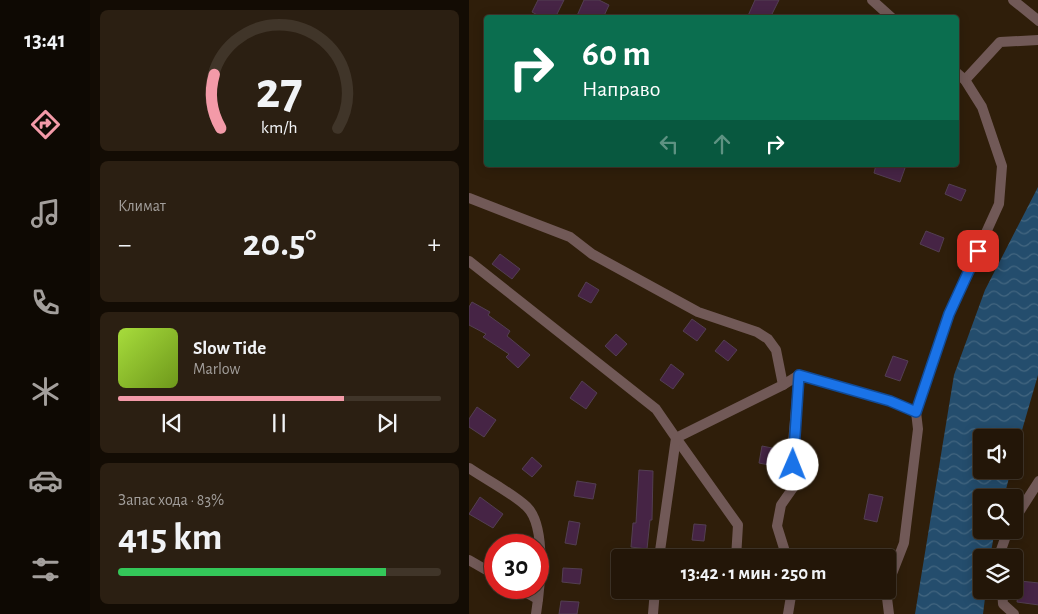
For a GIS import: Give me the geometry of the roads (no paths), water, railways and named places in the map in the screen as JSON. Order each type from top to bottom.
[{"type":"street","points":[[872,0],[889,15]]},
{"type":"street","points":[[1013,0],[1038,21]]},
{"type":"street","points":[[965,80],[1000,42],[1038,40]]},
{"type":"street","points":[[896,565],[905,543],[918,429],[916,412],[949,314],[999,204],[1002,166],[982,108],[965,80],[959,75]]},
{"type":"street","points":[[469,198],[571,237],[591,254],[698,312],[757,332],[768,339],[776,350],[783,385]]},
{"type":"street","points":[[469,261],[656,409],[738,525],[737,549]]},
{"type":"street","points":[[676,438],[783,385],[799,375],[890,401],[916,412]]},
{"type":"street","points":[[784,549],[777,526],[781,505],[795,485],[792,454],[799,375]]},
{"type":"street","points":[[660,549],[676,438]]},
{"type":"street","points":[[469,468],[529,508],[534,518],[536,534]]},
{"type":"street","points":[[1023,505],[1038,481]]},
{"type":"street","points":[[469,560],[484,569]]},
{"type":"street","points":[[537,614],[538,599]]},
{"type":"street","points":[[653,614],[654,599]]},
{"type":"street","points":[[789,614],[790,599]]},
{"type":"street","points":[[887,599],[889,614]]},
{"type":"street","points":[[1003,599],[1003,604],[1014,614]]},
{"type":"water","points":[[1038,187],[1038,375],[1022,429],[973,429],[973,479],[1009,479],[1006,489],[973,489],[973,539],[993,539],[991,549],[973,549],[973,599],[985,599],[983,614],[915,614],[954,375],[985,290]]}]
